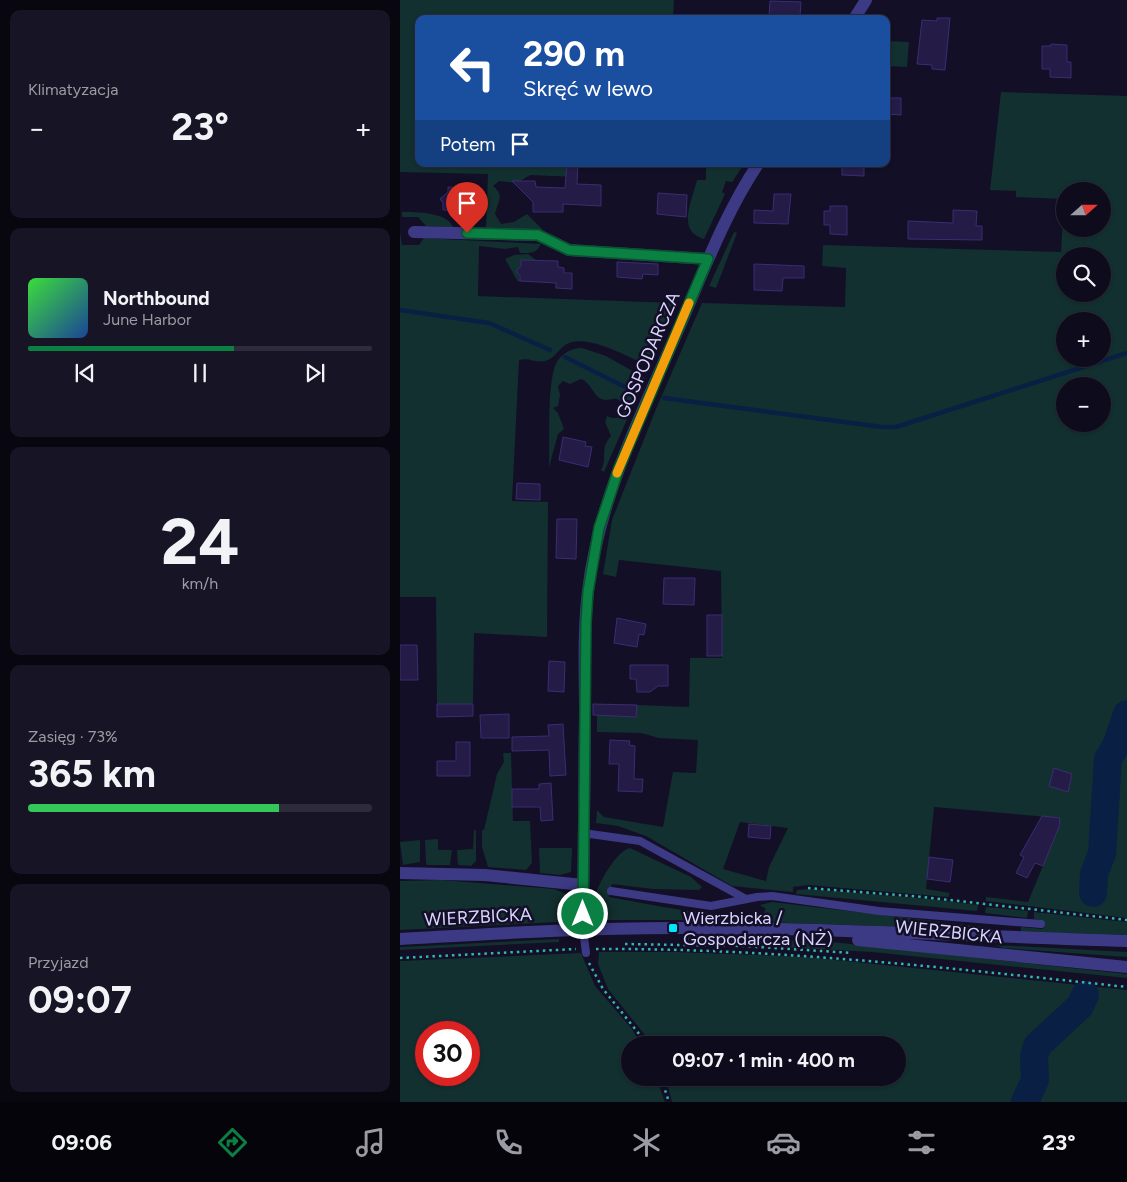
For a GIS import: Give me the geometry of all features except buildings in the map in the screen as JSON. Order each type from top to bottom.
[{"type":"street","points":[[857,15],[866,0]]},
{"type":"street","name":"GOSPODARCZA","points":[[583,930],[586,623],[591,569],[599,528],[628,446],[708,259],[733,203],[756,167]]},
{"type":"street","points":[[414,232],[538,235],[569,250],[708,259]]},
{"type":"street","points":[[400,873],[485,875],[583,885]]},
{"type":"street","name":"WIERZBICKA","points":[[400,939],[583,930],[674,928],[1008,936],[1127,941]]},
{"type":"street","name":"WIERZBICKA","points":[[768,931],[1127,967]]},
{"type":"lane","points":[[584,834],[640,841],[746,899]]},
{"type":"lane","points":[[611,891],[711,906],[762,896],[879,911],[1041,924]]},
{"type":"lane","points":[[994,920],[1008,936]]},
{"type":"lane","points":[[583,930],[585,949]]},
{"type":"path","points":[[794,900],[796,888],[807,888],[923,896],[1127,920]]},
{"type":"path","points":[[619,944],[743,946],[854,953]]},
{"type":"path","points":[[400,958],[585,949]]},
{"type":"path","points":[[585,949],[595,977],[641,1036]]},
{"type":"path","points":[[467,950],[585,949],[774,952],[988,971],[1127,987]]},
{"type":"path","points":[[1061,975],[1127,982]]},
{"type":"path","points":[[664,1086],[669,1102]]},
{"type":"green space","points":[[400,0],[674,0],[673,15],[415,15],[415,167],[578,167],[577,177],[530,175],[517,183],[499,181],[493,186],[500,196],[495,214],[501,224],[514,222],[527,214],[543,230],[486,228],[488,174],[400,172]]},
{"type":"green space","points":[[890,41],[909,42],[907,67],[890,66]]},
{"type":"green space","points":[[1001,92],[1127,96],[1127,918],[986,901],[986,897],[1028,902],[1059,827],[1060,818],[934,807],[926,889],[950,893],[948,897],[808,885],[793,887],[793,892],[732,886],[646,836],[618,826],[596,823],[597,810],[604,817],[663,827],[673,772],[696,773],[698,740],[659,738],[641,733],[597,732],[597,704],[612,704],[611,715],[636,717],[637,705],[689,707],[690,658],[722,658],[721,571],[619,560],[616,577],[603,574],[612,520],[656,409],[702,303],[845,307],[846,268],[822,266],[823,245],[1056,252],[1056,302],[1111,302],[1111,247],[1061,247],[1062,238],[1111,238],[1111,182],[1056,182],[1056,199],[1016,197],[1016,191],[990,190]],"holes":[[[740,822],[788,828],[769,867],[766,881],[723,869]]]},
{"type":"green space","points":[[706,167],[742,167],[732,182],[726,181],[722,192],[725,194],[704,239],[695,235],[690,229],[688,214],[697,180],[706,180]]},
{"type":"green space","points":[[402,212],[438,216],[450,222],[453,227],[426,226],[418,217],[402,217]]},
{"type":"green space","points":[[400,232],[402,245],[419,245],[424,238],[541,244],[535,251],[527,253],[520,253],[518,247],[505,249],[479,246],[478,296],[675,303],[649,366],[598,344],[578,341],[569,343],[552,358],[545,361],[519,360],[512,501],[548,502],[547,637],[474,633],[473,704],[437,704],[436,597],[400,597]]},
{"type":"green space","points":[[734,232],[737,233],[716,288],[709,286]]},
{"type":"green space","points":[[528,254],[536,260],[521,260],[521,266],[517,269],[520,281],[518,282],[505,259],[514,255]]},
{"type":"green space","points":[[582,348],[606,356],[645,378],[604,472],[601,470],[604,461],[604,449],[611,436],[605,422],[607,416],[616,418],[624,410],[621,402],[617,399],[601,399],[581,379],[570,384],[563,381],[558,386],[560,395],[558,406],[553,408],[558,413],[564,429],[558,434],[549,467],[552,376],[559,359],[573,349]]},
{"type":"green space","points":[[503,753],[511,753],[513,821],[530,821],[532,863],[526,870],[488,867],[482,847],[482,830],[484,830],[497,774],[504,762]]},
{"type":"green space","points":[[474,830],[476,830],[476,861],[471,866],[458,865],[457,850],[473,849]]},
{"type":"green space","points":[[438,839],[438,850],[452,850],[450,865],[427,865],[426,863],[425,840]]},
{"type":"green space","points":[[420,840],[420,862],[403,865],[400,842]]},
{"type":"green space","points":[[539,848],[572,848],[571,872],[560,875],[540,873]]},
{"type":"green space","points":[[630,848],[691,877],[702,887],[699,890],[653,889],[612,884],[609,897],[687,911],[728,915],[764,913],[766,909],[760,905],[772,902],[984,927],[991,930],[701,920],[599,920],[592,914],[594,898],[598,888],[617,858]]},
{"type":"green space","points":[[441,880],[554,889],[569,895],[571,901],[559,917],[558,922],[400,930],[400,881]]},
{"type":"green space","points":[[809,889],[978,905],[977,911],[796,894],[797,890]]},
{"type":"green space","points":[[986,907],[1028,911],[1027,918],[985,913]]},
{"type":"green space","points":[[1034,912],[1127,922],[1127,935],[1021,932],[1021,927],[1043,929],[1043,921],[1034,919]]},
{"type":"green space","points":[[687,937],[832,942],[1127,974],[1127,978],[872,952],[687,942]]},
{"type":"green space","points":[[559,939],[559,942],[400,950],[400,947]]},
{"type":"green space","points":[[995,945],[1127,952],[1127,957],[1003,948]]},
{"type":"green space","points":[[599,952],[675,952],[807,957],[1127,990],[1127,1102],[672,1102],[668,1086],[906,1086],[906,1036],[646,1036],[608,989],[598,964]]},
{"type":"green space","points":[[581,953],[595,986],[636,1036],[621,1036],[621,1086],[659,1086],[665,1102],[400,1102],[400,961]]},
{"type":"waterway","points":[[400,310],[489,323],[550,350]]},
{"type":"waterway","points":[[664,398],[882,427],[896,427],[1127,353]]},
{"type":"waterway","points":[[565,357],[635,392]]},
{"type":"waterway","points":[[1093,893],[1094,874],[1102,853],[1108,759],[1117,744],[1127,714]]},
{"type":"waterway","points":[[1025,1102],[1035,1080],[1034,1056],[1037,1046],[1080,1006],[1085,995]]},
{"type":"slow traffic","points":[[617,473],[689,303]]},
{"type":"place","name":"Wierzbicka / Gospodarcza (NŻ)","points":[[673,928]]},
{"type":"route","points":[[467,233],[538,235],[569,250],[708,259],[630,439],[608,499],[592,561],[586,623],[583,914]]}]
